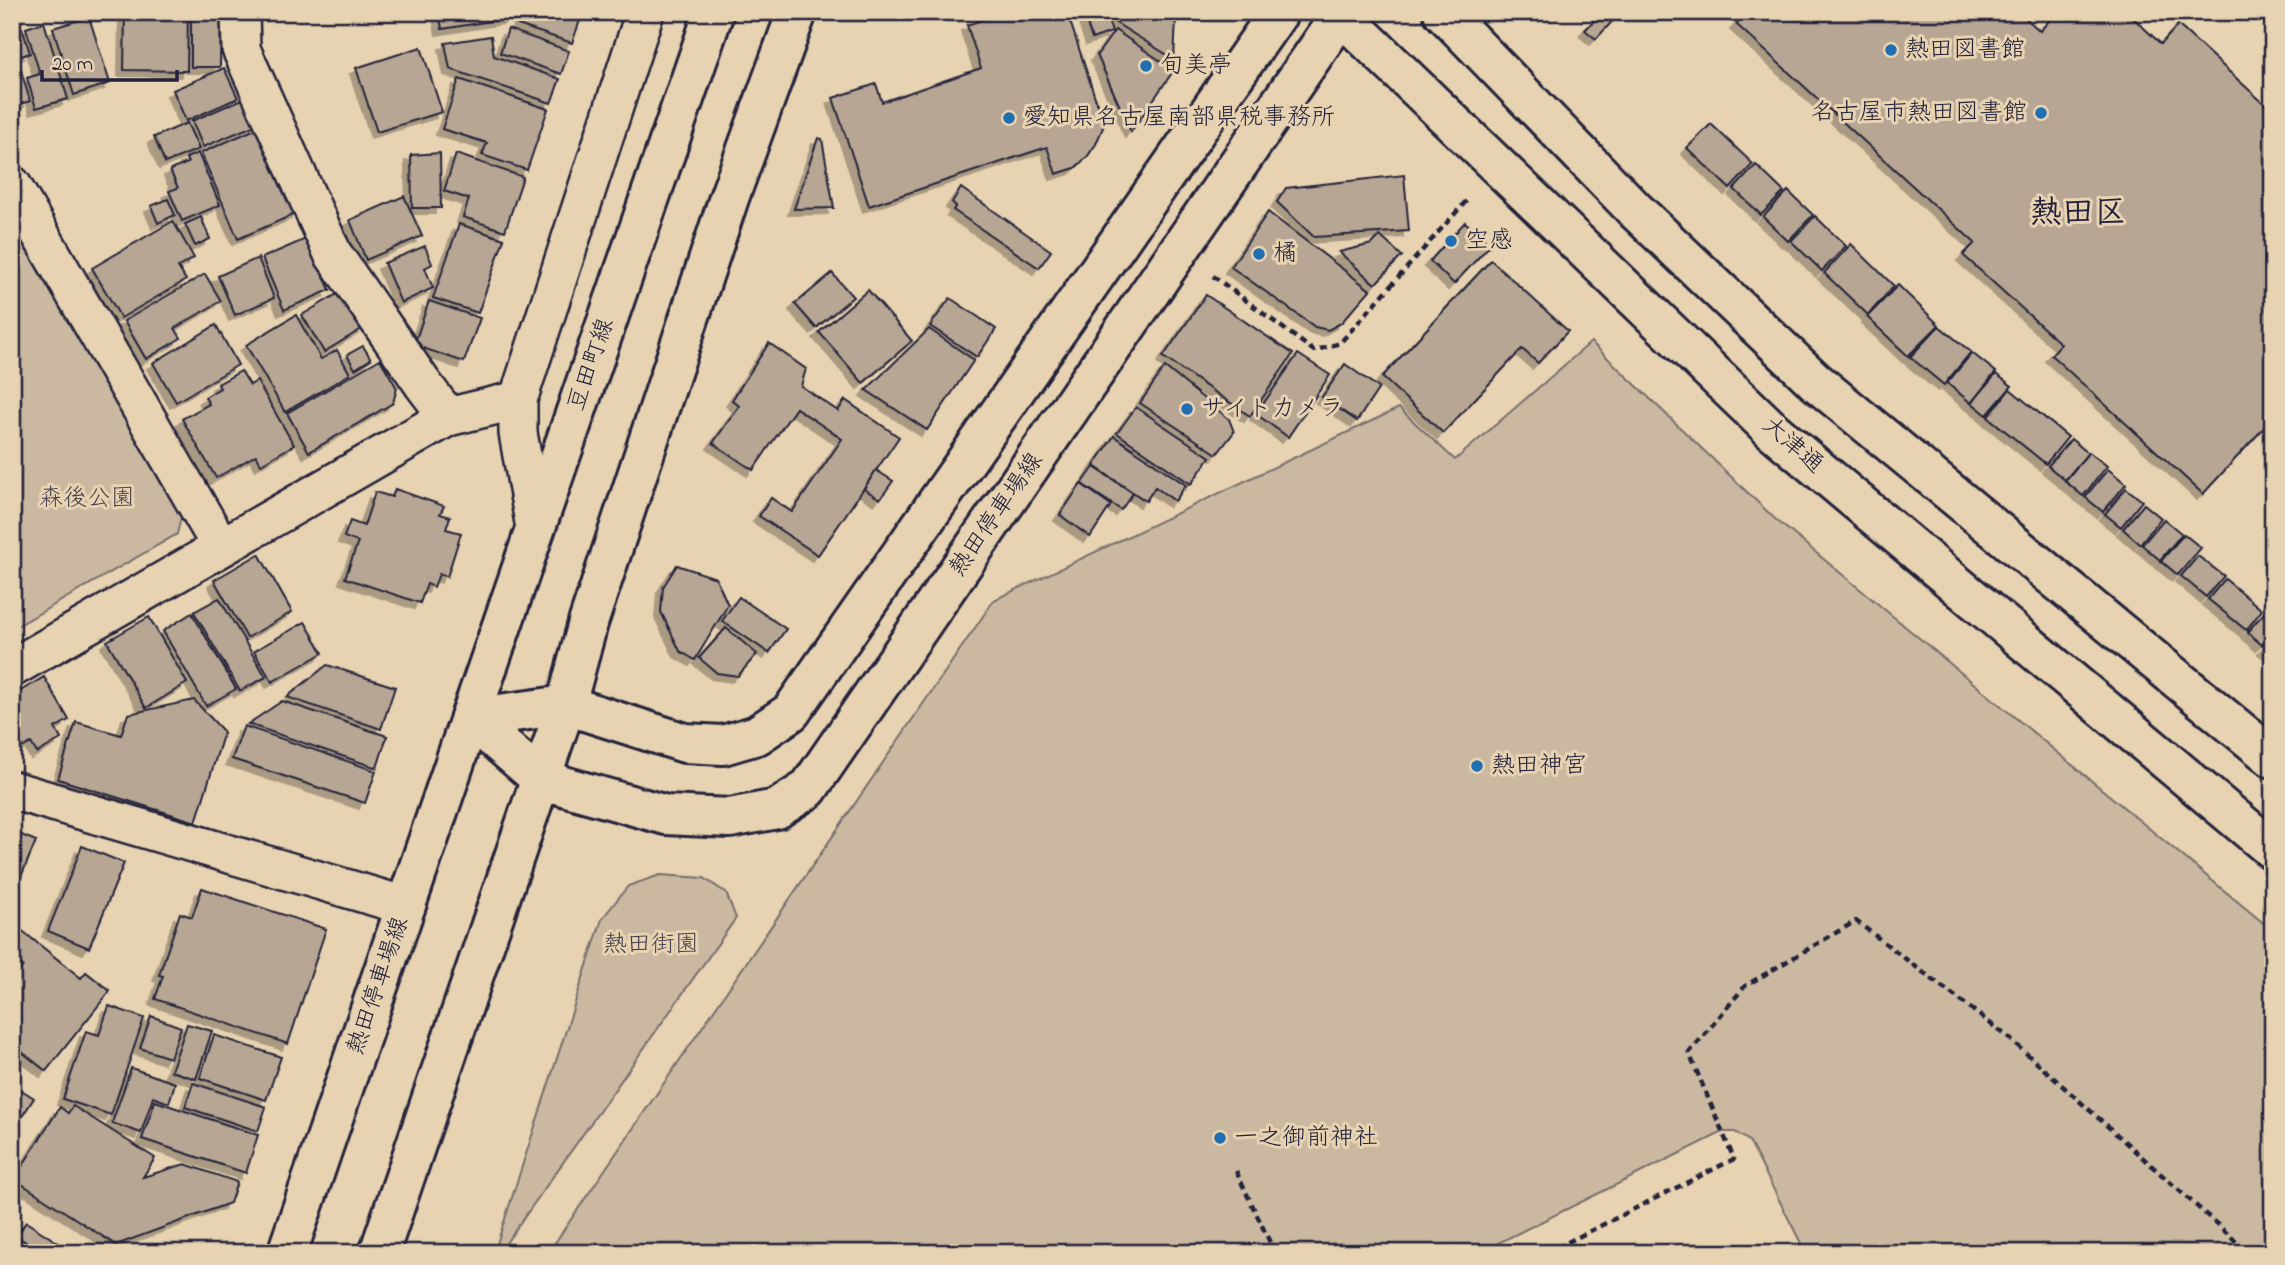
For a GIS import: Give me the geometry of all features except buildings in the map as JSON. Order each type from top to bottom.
[{"type":"main road","name":"豆田町線","points":[[470,718],[714,12]]},
{"type":"main road","points":[[379,1253],[542,780],[588,623],[729,198],[797,12]]},
{"type":"main road","points":[[470,718],[566,705],[685,743],[723,745],[757,735],[791,712],[1279,12]]},
{"type":"main road","points":[[1443,12],[1635,210],[1815,381],[2273,758]]},
{"type":"main road","name":"熱田停車場線","points":[[287,1253],[470,718],[542,780],[666,815],[730,818],[777,809],[808,789],[1341,13]]},
{"type":"main road","name":"大津通","points":[[1341,13],[1772,430],[2273,850]]},
{"type":"street","points":[[240,12],[241,49],[333,254],[448,417]]},
{"type":"street","points":[[535,528],[518,433],[518,400],[645,12]]},
{"type":"street","points":[[12,185],[221,547]]},
{"type":"street","points":[[12,668],[448,417],[518,400]]},
{"type":"street","points":[[12,790],[406,906]]},
{"type":"path","points":[[1206,272],[1314,351],[1340,343],[1467,200]]},
{"type":"path","points":[[1546,1253],[1734,1159],[1689,1053],[1745,986],[1856,920],[2008,1037],[2249,1253]]},
{"type":"path","points":[[1236,1171],[1275,1253]]},
{"type":"green space","name":"森後公園","points":[[12,226],[182,513],[177,534],[12,629]]},
{"type":"green space","name":"熱田神宮","points":[[1591,342],[1774,518],[2273,931],[2273,1253],[1806,1253],[1749,1141],[1735,1132],[1723,1132],[1478,1253],[548,1253],[994,600],[1399,408],[1455,460]]},
{"type":"green space","name":"熱田街園","points":[[660,875],[704,878],[726,893],[736,918],[499,1253],[494,1253],[602,919],[628,886]]},
{"type":"place","name":"熱田図書館","points":[[1891,50]]},
{"type":"place","name":"旬美亭","points":[[1146,66]]},
{"type":"place","name":"名古屋市熱田図書館","points":[[2041,113]]},
{"type":"place","name":"愛知県名古屋南部県税事務所","points":[[1009,118]]},
{"type":"place","name":"空感","points":[[1451,241]]},
{"type":"place","name":"橘","points":[[1259,254]]},
{"type":"place","name":"サイトカメラ","points":[[1187,409]]},
{"type":"place","name":"熱田神宮","points":[[1477,766]]},
{"type":"place","name":"一之御前神社","points":[[1220,1138]]},
{"type":"district","name":"熱田区","points":[[2078,214]]}]
